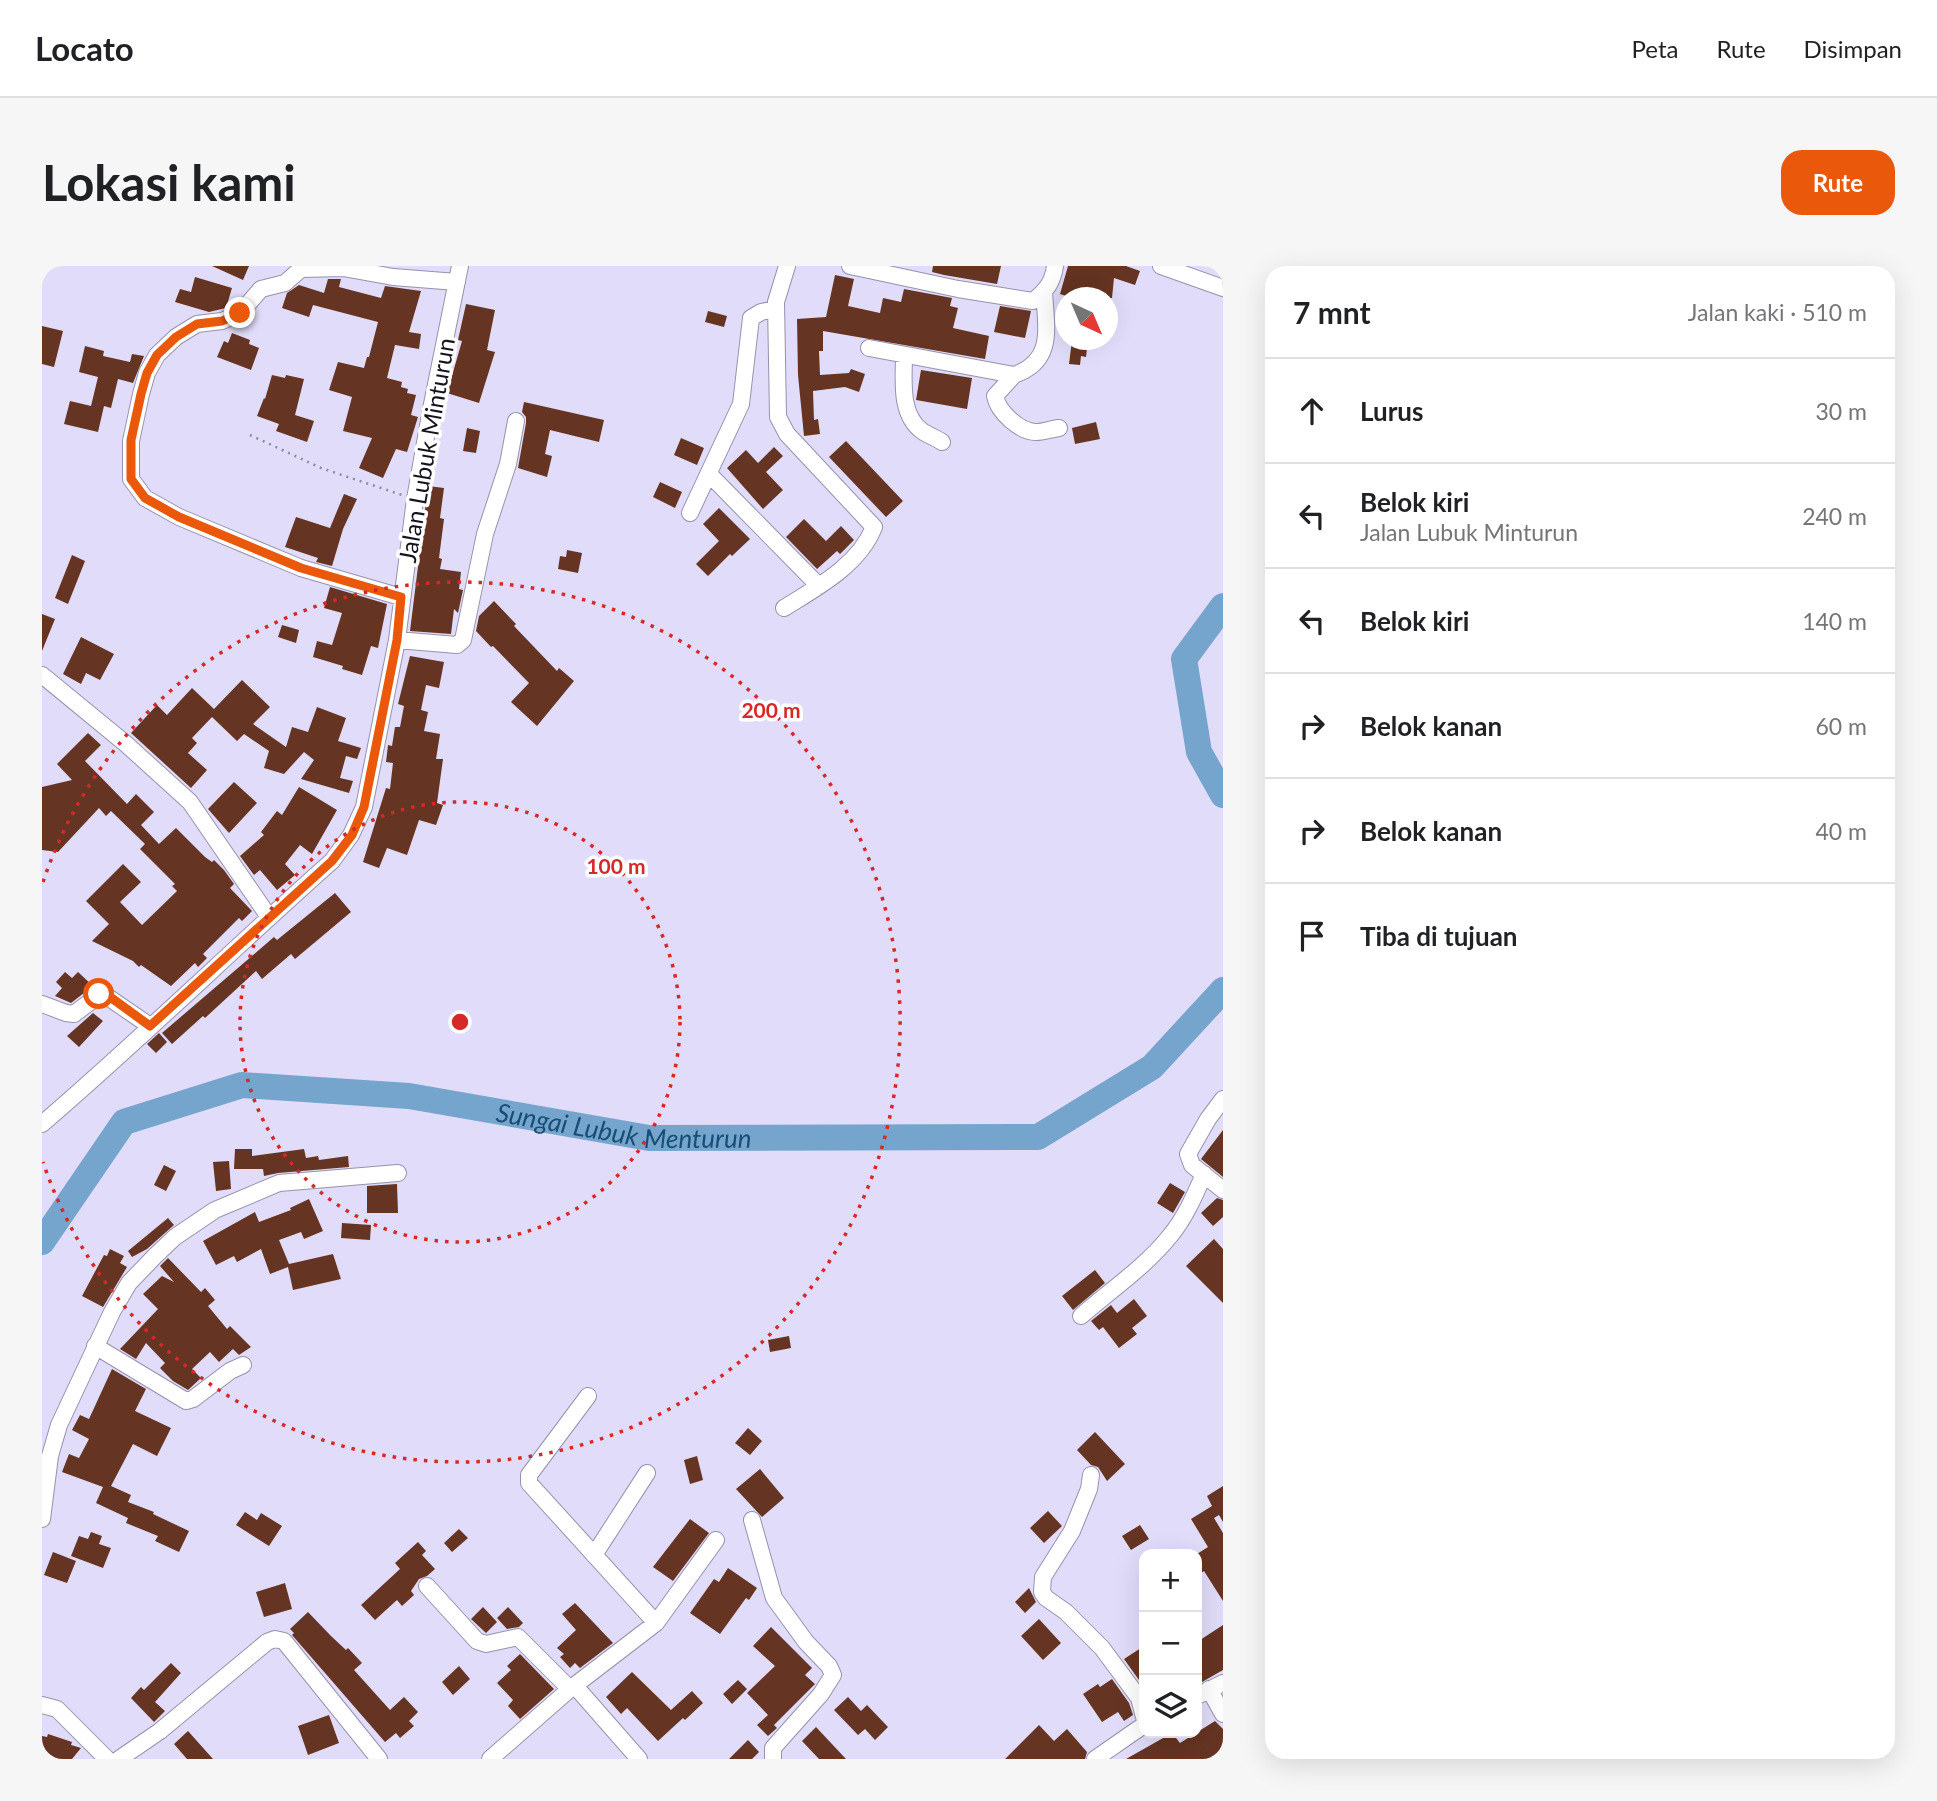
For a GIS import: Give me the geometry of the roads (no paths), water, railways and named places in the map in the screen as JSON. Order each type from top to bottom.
[{"type":"street","points":[[784,608],[832,578],[867,544],[874,527],[787,434],[778,417],[776,302],[787,266]]},
{"type":"street","points":[[850,266],[1033,301],[1044,292],[1053,278],[1055,266]]},
{"type":"street","points":[[1161,266],[1223,288]]},
{"type":"street","points":[[401,597],[301,568],[179,517],[145,498],[131,479],[131,440],[147,373],[157,355],[176,337],[197,324],[222,321],[240,313],[261,289],[285,284],[301,269],[343,268],[393,276],[459,274]]},
{"type":"street","name":"Jalan Lubuk Minturun","points":[[42,1124],[111,1065],[150,1026],[332,861],[352,835],[364,807],[397,640],[415,499],[459,274]]},
{"type":"street","points":[[1044,292],[1047,341],[1041,356],[1032,366],[1014,375],[995,396],[996,403],[1023,430],[1037,432],[1059,428]]},
{"type":"street","points":[[690,513],[741,404],[751,318],[761,312],[776,309]]},
{"type":"street","points":[[869,348],[1014,375]]},
{"type":"street","points":[[904,355],[904,398],[909,414],[914,424],[922,431],[942,442]]},
{"type":"street","points":[[397,640],[457,645],[463,640],[485,534],[508,464],[516,421]]},
{"type":"street","points":[[709,474],[819,586]]},
{"type":"street","points":[[42,675],[126,744],[190,802],[269,917]]},
{"type":"street","points":[[42,1004],[75,1014],[102,993],[150,1026]]},
{"type":"street","points":[[1223,1099],[1188,1154],[1192,1165],[1223,1191]]},
{"type":"street","points":[[42,1519],[50,1456],[59,1425],[95,1346],[129,1283],[175,1237],[215,1210],[279,1183],[398,1173]]},
{"type":"street","points":[[1081,1316],[1151,1256],[1171,1235],[1192,1201],[1204,1174]]},
{"type":"street","points":[[95,1346],[187,1401],[243,1365]]},
{"type":"street","points":[[588,1396],[528,1478],[529,1483],[656,1623]]},
{"type":"street","points":[[594,1555],[647,1473]]},
{"type":"street","points":[[1091,1475],[1089,1489],[1072,1531],[1043,1577],[1042,1592],[1102,1648],[1139,1698]]},
{"type":"street","points":[[752,1520],[774,1598],[806,1642],[829,1666],[833,1675],[821,1694],[773,1748],[773,1759]]},
{"type":"street","points":[[490,1759],[508,1753],[573,1687],[656,1623],[716,1540]]},
{"type":"street","points":[[428,1586],[477,1641],[486,1644],[518,1637],[573,1687],[639,1759]]},
{"type":"street","points":[[119,1759],[160,1731],[267,1642],[275,1639],[285,1642],[379,1759]]},
{"type":"street","points":[[1210,1689],[1223,1714]]},
{"type":"street","points":[[42,1705],[57,1709],[107,1759]]},
{"type":"street","points":[[1096,1759],[1139,1729]]},
{"type":"waterway","name":"Sungai Lubuk Menturun","points":[[1223,606],[1184,659],[1199,752],[1223,795]]},
{"type":"waterway","name":"Sungai Lubuk Menturun","points":[[42,1242],[124,1122],[242,1085],[409,1096],[649,1138],[1038,1137],[1152,1067],[1223,990]]}]
